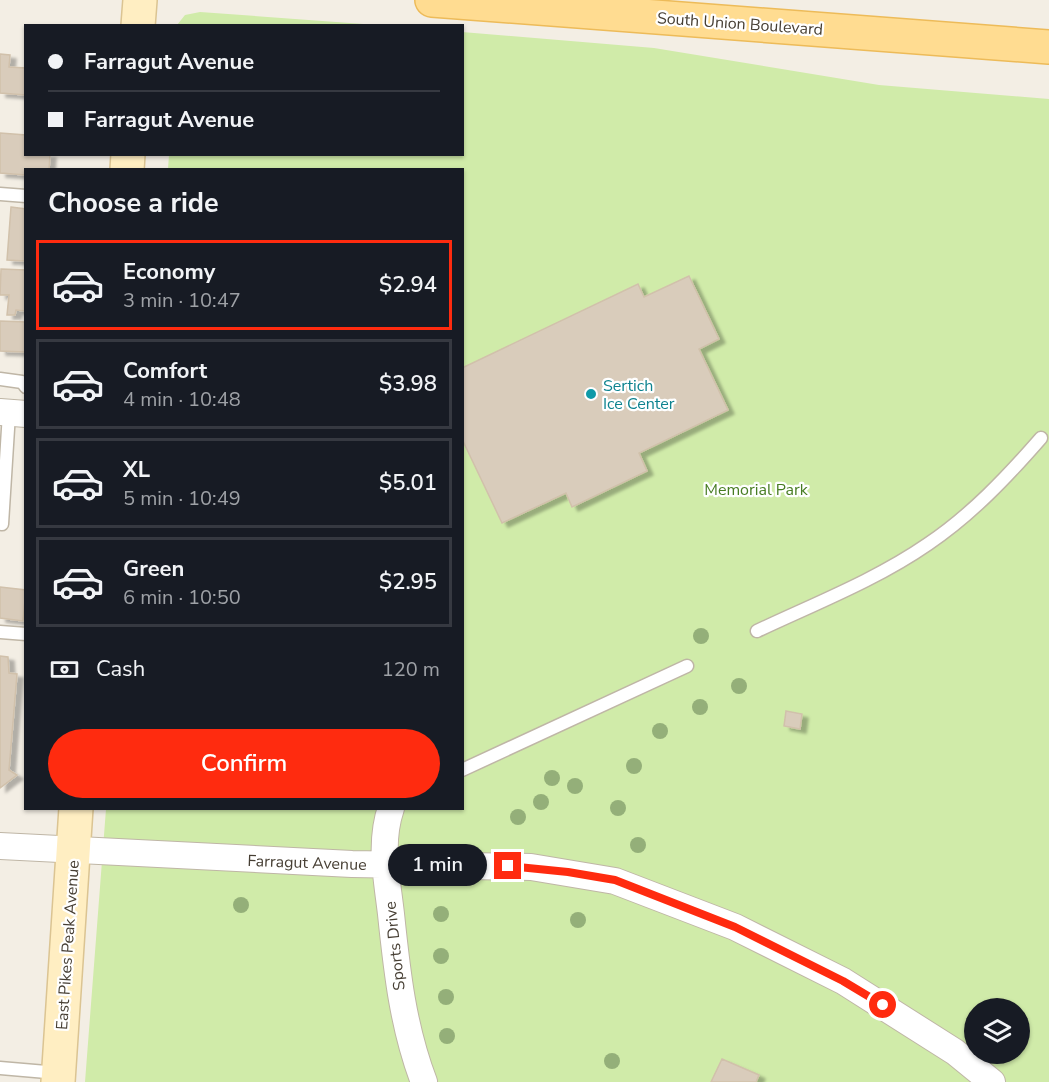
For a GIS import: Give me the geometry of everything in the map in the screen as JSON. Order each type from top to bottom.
[{"type":"main road","points":[[138,24],[140,0]]},
{"type":"main road","name":"South Union Boulevard","points":[[432,0],[1049,47]]},
{"type":"main road","name":"East Pikes Peak Avenue","points":[[58,1077],[76,810]]},
{"type":"street","name":"Sports Drive","points":[[390,810],[387,820],[385,864],[401,1004],[424,1082]]},
{"type":"street","name":"Farragut Avenue","points":[[0,846],[385,864],[531,867],[615,880],[735,927],[843,981],[946,1046],[992,1082]]},
{"type":"lane","points":[[0,194],[24,196]]},
{"type":"lane","points":[[0,379],[22,382],[24,384]]},
{"type":"lane","points":[[2,524],[11,413]]},
{"type":"lane","points":[[757,631],[877,573],[928,544],[993,490],[1041,438]]},
{"type":"lane","points":[[0,632],[24,634]]},
{"type":"lane","points":[[464,769],[687,666]]},
{"type":"lane","points":[[0,1068],[58,1077]]},
{"type":"green space","points":[[200,12],[363,24],[178,24],[185,15]]},
{"type":"green space","name":"Memorial Park","points":[[464,32],[654,48],[879,85],[1049,99],[1049,1082],[85,1082],[106,810],[464,810],[464,168],[168,168],[169,156],[464,156]]},
{"type":"building","points":[[0,54],[10,55],[9,67],[24,68],[24,95],[0,93]]},
{"type":"building","points":[[0,133],[24,135],[24,156],[50,156],[49,168],[24,168],[24,175],[0,173]]},
{"type":"building","points":[[11,207],[24,209],[24,261],[7,260]]},
{"type":"building","points":[[1,269],[24,270],[24,311],[16,310],[15,315],[7,315],[9,295],[0,295]]},
{"type":"building","name":"Sertich Ice Center","points":[[689,276],[719,339],[699,349],[728,410],[639,453],[647,471],[572,507],[566,493],[502,523],[464,443],[464,367],[638,284],[644,297]]},
{"type":"building","points":[[0,321],[24,322],[24,352],[0,351]]},
{"type":"building","points":[[0,587],[24,590],[23,621],[0,618]]},
{"type":"building","points":[[0,656],[8,657],[9,673],[17,674],[9,770],[17,775],[0,788]]},
{"type":"building","points":[[786,711],[802,714],[800,729],[784,726]]},
{"type":"building","points":[[722,1059],[759,1075],[756,1082],[711,1082]]},
{"type":"place","name":"Sertich Ice Center","points":[[591,394]]},
{"type":"route","points":[[508,866],[531,867],[615,880],[735,927],[843,981],[883,1005]]}]
